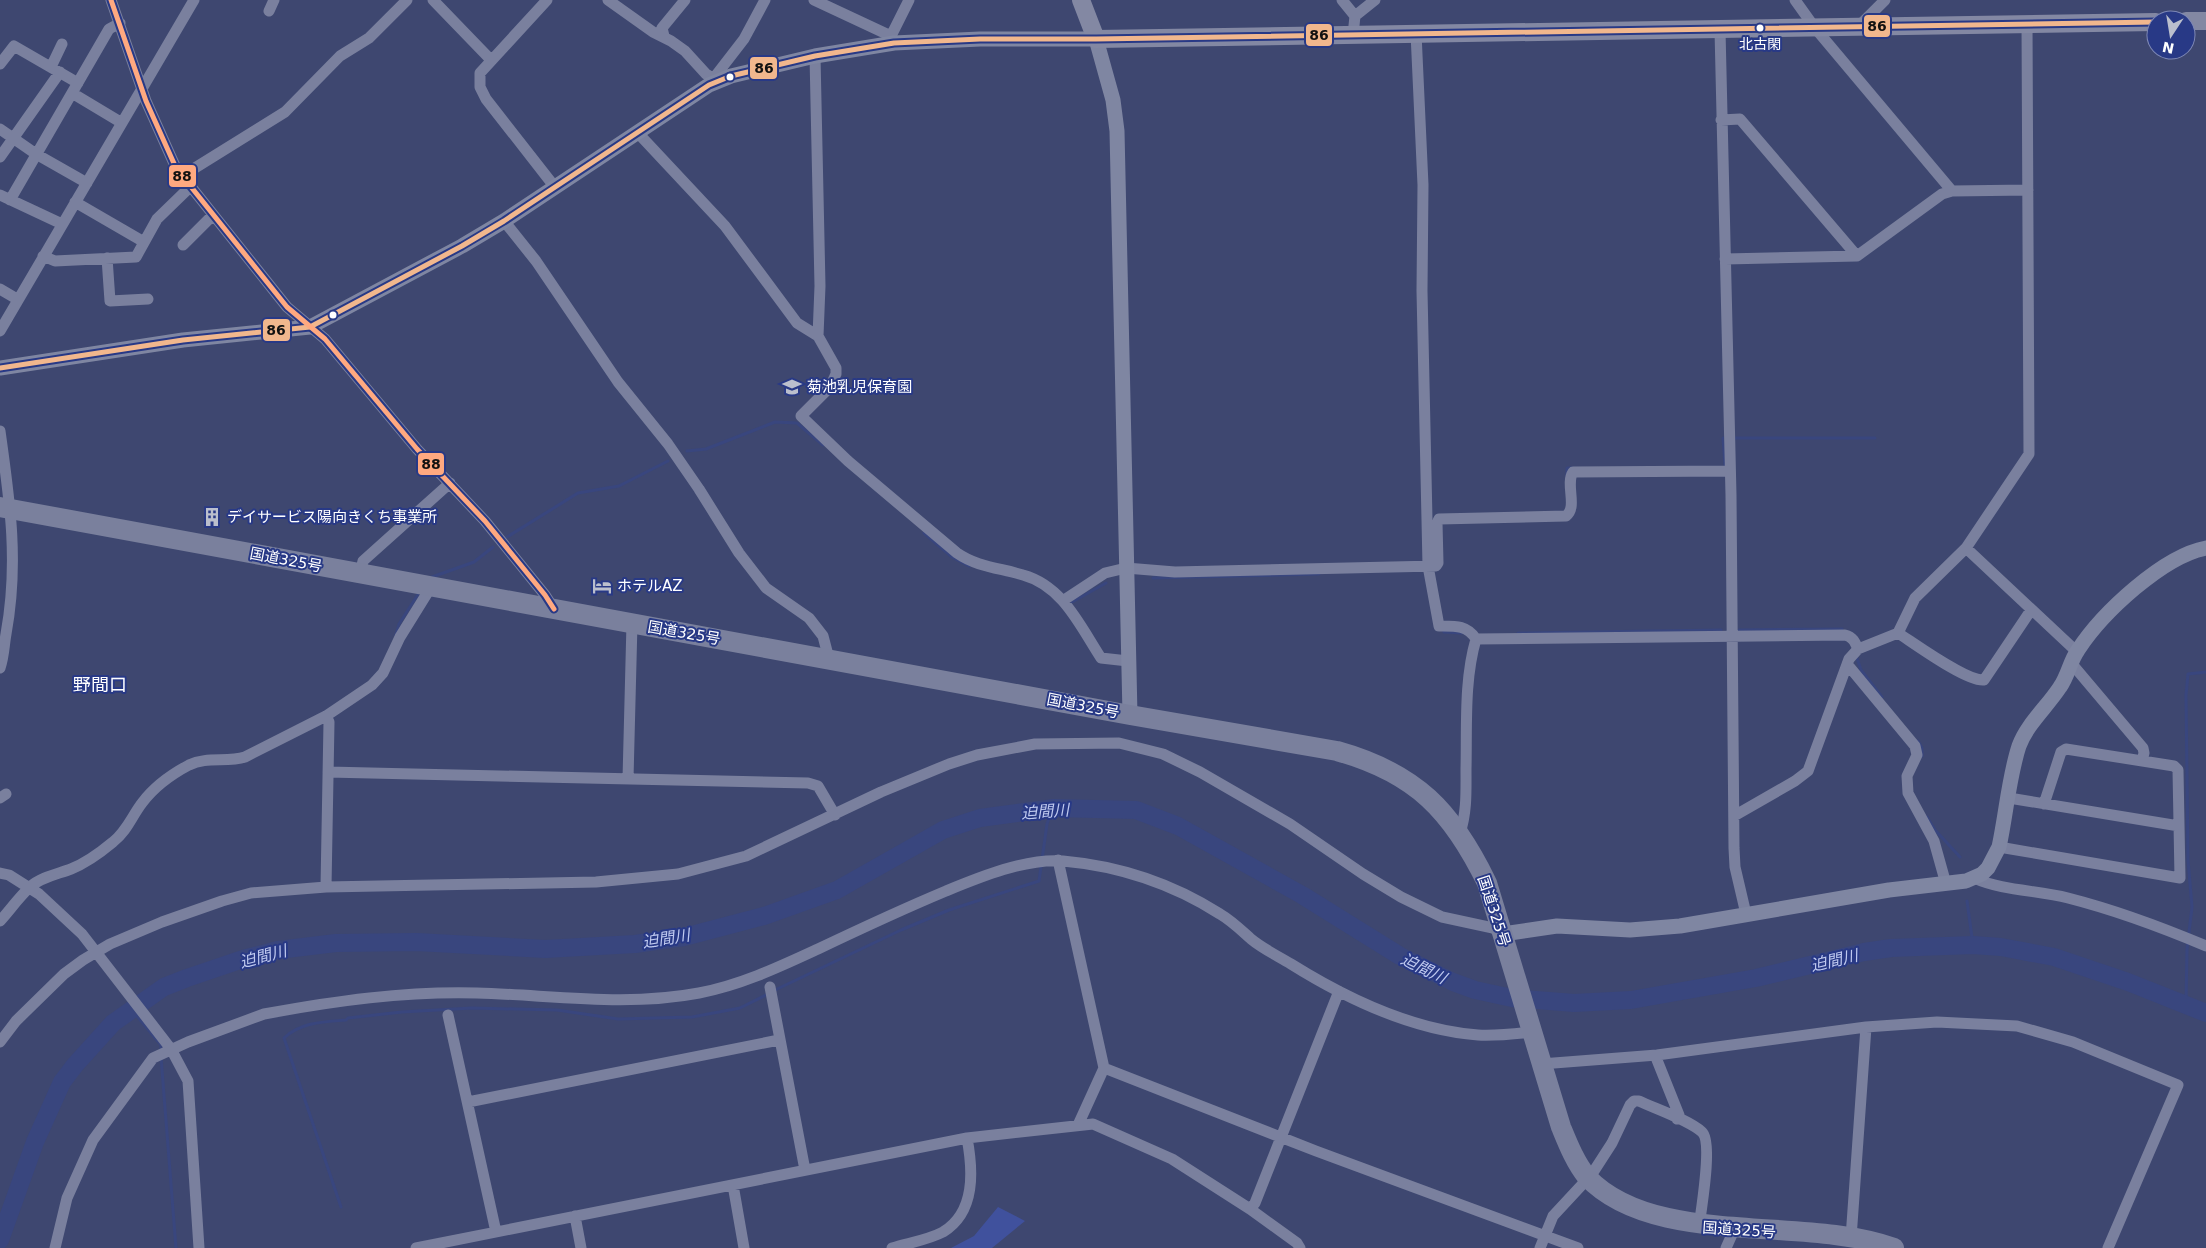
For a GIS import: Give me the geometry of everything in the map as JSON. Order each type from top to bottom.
[{"type":"highway","name":"国道325号","points":[[6,508],[1130,715],[1337,751],[1354,756],[1387,770],[1418,789],[1446,815],[1460,834],[1488,883],[1563,1133],[1587,1178],[1609,1198],[1638,1214],[1663,1223],[1699,1228],[1730,1239],[1851,1238],[1894,1248]]},
{"type":"main road","points":[[1081,0],[1096,39],[2146,22]]},
{"type":"street","points":[[112,0],[142,89],[176,168],[287,307],[300,321],[324,339],[418,449],[491,528],[554,609]]},
{"type":"street","points":[[0,331],[17,299],[194,0]]},
{"type":"street","points":[[269,11],[274,0]]},
{"type":"street","points":[[182,176],[285,112],[340,56],[368,38],[407,0]]},
{"type":"street","points":[[433,0],[491,60]]},
{"type":"street","points":[[547,0],[480,72],[480,87],[554,186]]},
{"type":"street","points":[[608,0],[653,32],[664,36],[685,51],[711,82]]},
{"type":"street","points":[[664,36],[662,28],[685,0]]},
{"type":"street","points":[[711,82],[744,39],[765,0]]},
{"type":"street","points":[[814,0],[892,40]]},
{"type":"street","points":[[892,40],[909,0]]},
{"type":"street","points":[[1342,0],[1355,16],[1353,35]]},
{"type":"street","points":[[1355,16],[1375,0]]},
{"type":"street","points":[[1794,0],[1814,28],[1952,190]]},
{"type":"street","points":[[1859,26],[1885,0]]},
{"type":"street","points":[[62,224],[3,199],[36,154],[110,30],[120,23]]},
{"type":"street","points":[[1734,816],[1795,781],[1808,771],[1847,664],[1858,649],[1898,633],[1915,598],[1966,548],[2029,454],[2027,24]]},
{"type":"street","points":[[1720,30],[1730,471],[1735,867],[1746,914]]},
{"type":"street","points":[[1416,34],[1423,185],[1422,291],[1428,566],[1439,626],[1471,630],[1476,639],[1471,655],[1466,732],[1466,816],[1460,834]]},
{"type":"street","points":[[0,368],[183,340],[310,327],[504,221],[711,82],[815,56],[892,40],[1096,39],[1113,100],[1117,131],[1130,715]]},
{"type":"street","points":[[0,157],[55,70],[62,44]]},
{"type":"street","points":[[0,64],[14,46],[78,83]]},
{"type":"street","points":[[815,56],[820,286],[818,336]]},
{"type":"street","points":[[72,93],[122,123]]},
{"type":"street","points":[[1721,120],[1740,119],[1857,256]]},
{"type":"street","points":[[0,129],[36,154],[87,183]]},
{"type":"street","points":[[637,132],[725,226],[797,323],[818,336],[836,368],[836,374],[825,394],[801,416],[848,461],[964,558],[975,564],[1031,577],[1064,600],[1101,658],[1128,661]]},
{"type":"street","points":[[43,256],[55,261],[136,257],[157,219],[190,187]]},
{"type":"street","points":[[1725,259],[1857,256],[1942,194],[1952,190],[2028,190]]},
{"type":"street","points":[[75,202],[144,242]]},
{"type":"street","points":[[183,245],[213,215]]},
{"type":"street","points":[[504,221],[536,261],[618,382],[668,444],[739,553],[766,588],[809,618],[823,636],[829,659]]},
{"type":"street","points":[[107,258],[110,302],[148,299]]},
{"type":"street","points":[[0,289],[17,299]]},
{"type":"street","points":[[0,431],[6,508],[14,542],[10,610],[0,668]]},
{"type":"street","points":[[1064,600],[1105,573],[1126,568],[1175,572],[1436,566],[1438,563],[1437,524],[1439,519],[1566,516],[1571,509],[1570,480],[1573,472],[1730,471]]},
{"type":"street","points":[[360,574],[363,561],[450,483]]},
{"type":"street","points":[[1966,548],[2031,610],[2074,658],[2142,748],[2144,753],[2142,761]]},
{"type":"street","points":[[0,1042],[16,1021],[64,974],[97,952],[110,944],[162,922],[222,900],[251,894],[326,887],[596,882],[654,878],[698,870],[746,856],[920,775],[977,756],[1035,744],[1060,742],[1119,743],[1163,754],[1200,772],[1290,824],[1363,874],[1401,897],[1442,917],[1493,928],[1503,934],[1557,926],[1623,929],[1657,928],[1889,890],[1946,884],[1974,878],[1988,868],[1999,846],[2020,744],[2035,720],[2060,688],[2074,658],[2106,616],[2139,586],[2178,557],[2206,548]]},
{"type":"street","points":[[0,922],[30,887],[47,877],[80,864],[113,842],[123,833],[142,802],[165,781],[187,766],[208,759],[237,759],[326,716],[358,695],[383,673],[400,637],[431,587]]},
{"type":"street","points":[[1898,633],[1948,665],[1972,678],[1984,680],[2031,610]]},
{"type":"street","points":[[628,779],[632,623]]},
{"type":"street","points":[[1476,639],[1845,635],[1850,636],[1854,640],[1858,649]]},
{"type":"street","points":[[1847,664],[1915,746],[1917,755],[1907,776],[1908,793],[1934,841],[1946,884]]},
{"type":"street","points":[[326,716],[329,722],[326,887]]},
{"type":"street","points":[[1999,846],[2180,878],[2178,770],[2174,766],[2066,749],[2061,752],[2044,804]]},
{"type":"street","points":[[328,772],[808,783],[818,786],[835,815]]},
{"type":"street","points":[[2009,798],[2179,826]]},
{"type":"street","points":[[1058,860],[1104,1068],[1078,1125]]},
{"type":"street","points":[[55,1248],[67,1198],[93,1140],[153,1058],[171,1050],[264,1014],[382,996],[477,993],[630,1000],[698,994],[742,982],[768,972],[908,906],[985,875],[1028,864],[1058,860],[1092,864],[1151,879],[1181,892],[1222,915],[1250,938],[1339,991],[1393,1015],[1423,1025],[1475,1034],[1500,1035],[1531,1029]]},
{"type":"street","points":[[3,871],[30,887],[72,922],[171,1050],[188,1081],[200,1248]]},
{"type":"street","points":[[1974,878],[1989,885],[2040,892],[2095,905],[2162,927],[2206,946]]},
{"type":"street","points":[[770,987],[805,1170]]},
{"type":"street","points":[[1250,1209],[1256,1203],[1339,991]]},
{"type":"street","points":[[448,1015],[496,1232]]},
{"type":"street","points":[[1541,1064],[1657,1055],[1866,1028],[1937,1022],[2017,1026],[2073,1042],[2178,1085],[2108,1248]]},
{"type":"street","points":[[1851,1238],[1866,1028]]},
{"type":"street","points":[[468,1102],[779,1040]]},
{"type":"street","points":[[1657,1055],[1657,1060],[1679,1115],[1677,1119]]},
{"type":"street","points":[[1104,1068],[1281,1137],[1578,1248]]},
{"type":"street","points":[[1540,1248],[1553,1216],[1592,1174],[1612,1143],[1630,1105],[1634,1101],[1639,1101],[1701,1131],[1707,1143],[1699,1228]]},
{"type":"street","points":[[416,1248],[967,1138],[1093,1124],[1172,1159],[1250,1209],[1297,1243],[1300,1248]]},
{"type":"street","points":[[892,1248],[944,1231],[963,1211],[969,1198],[972,1165],[967,1138]]},
{"type":"street","points":[[733,1184],[744,1248]]},
{"type":"street","points":[[575,1216],[582,1248]]},
{"type":"shaded area","points":[[998,1207],[1025,1221],[992,1248],[951,1248],[974,1236]]},
{"type":"waterway","points":[[687,451],[706,449],[775,422],[797,423],[823,445]]},
{"type":"waterway","points":[[1723,438],[1725,465]]},
{"type":"waterway","points":[[1734,438],[1875,438]]},
{"type":"waterway","points":[[507,537],[578,493],[619,486],[668,461]]},
{"type":"waterway","points":[[1567,476],[1567,468],[1572,468]]},
{"type":"waterway","points":[[924,533],[952,557],[969,566]]},
{"type":"waterway","points":[[432,577],[474,562],[493,547]]},
{"type":"waterway","points":[[1153,578],[1319,574]]},
{"type":"waterway","points":[[1072,602],[1106,583]]},
{"type":"waterway","points":[[396,635],[399,624],[419,593]]},
{"type":"waterway","points":[[1443,629],[1444,632],[1462,633]]},
{"type":"waterway","points":[[1739,630],[1842,629]]},
{"type":"waterway","points":[[1518,633],[1721,630]]},
{"type":"waterway","points":[[1857,658],[1861,670],[1882,697]]},
{"type":"waterway","points":[[2186,1005],[2187,949],[2192,907],[2188,860],[2186,695],[2188,674],[2206,672]]},
{"type":"waterway","points":[[1918,741],[1922,748],[1922,756]]},
{"type":"waterway","name":"迫間川","points":[[0,1240],[35,1142],[62,1082],[113,1023],[164,987],[243,959],[278,950],[336,943],[416,942],[545,949],[635,944],[684,937],[764,916],[837,890],[943,830],[980,818],[1054,808],[1136,810],[1178,826],[1302,895],[1400,956],[1453,982],[1475,990],[1512,998],[1574,1003],[1631,1000],[1756,978],[1864,952],[1891,948],[1973,945],[2001,947],[2054,957],[2128,982],[2206,1013]]},
{"type":"waterway","points":[[773,991],[901,930],[949,910],[1039,881],[1047,824],[1052,809]]},
{"type":"waterway","points":[[1927,817],[1935,830],[1960,857]]},
{"type":"waterway","points":[[1967,901],[1973,945]]},
{"type":"waterway","points":[[341,1207],[284,1038],[298,1029],[313,1024],[346,1020],[348,1018],[402,1012],[472,1008],[557,1010],[618,1019],[692,1017],[740,1008],[768,994]]},
{"type":"waterway","points":[[132,1010],[161,1045],[161,1051]]},
{"type":"waterway","points":[[161,1057],[176,1248]]},
{"type":"transit line","name":"88","points":[[111,0],[146,101],[176,168],[287,307],[325,339],[417,449],[485,521],[545,595],[554,609]]},
{"type":"transit line","name":"86","points":[[0,368],[183,340],[310,327],[462,246],[504,221],[709,85],[731,76],[815,56],[894,43],[980,39],[1096,39],[2146,22]]},
{"type":"place","name":"北古閑","points":[[1760,28]]},
{"type":"place","name":"菊池乳児保育園","points":[[792,387]]},
{"type":"place","name":"デイサービス陽向きくち事業所","points":[[212,517]]},
{"type":"place","name":"ホテルAZ","points":[[602,586]]},
{"type":"district","name":"野間口","points":[[100,685]]}]
